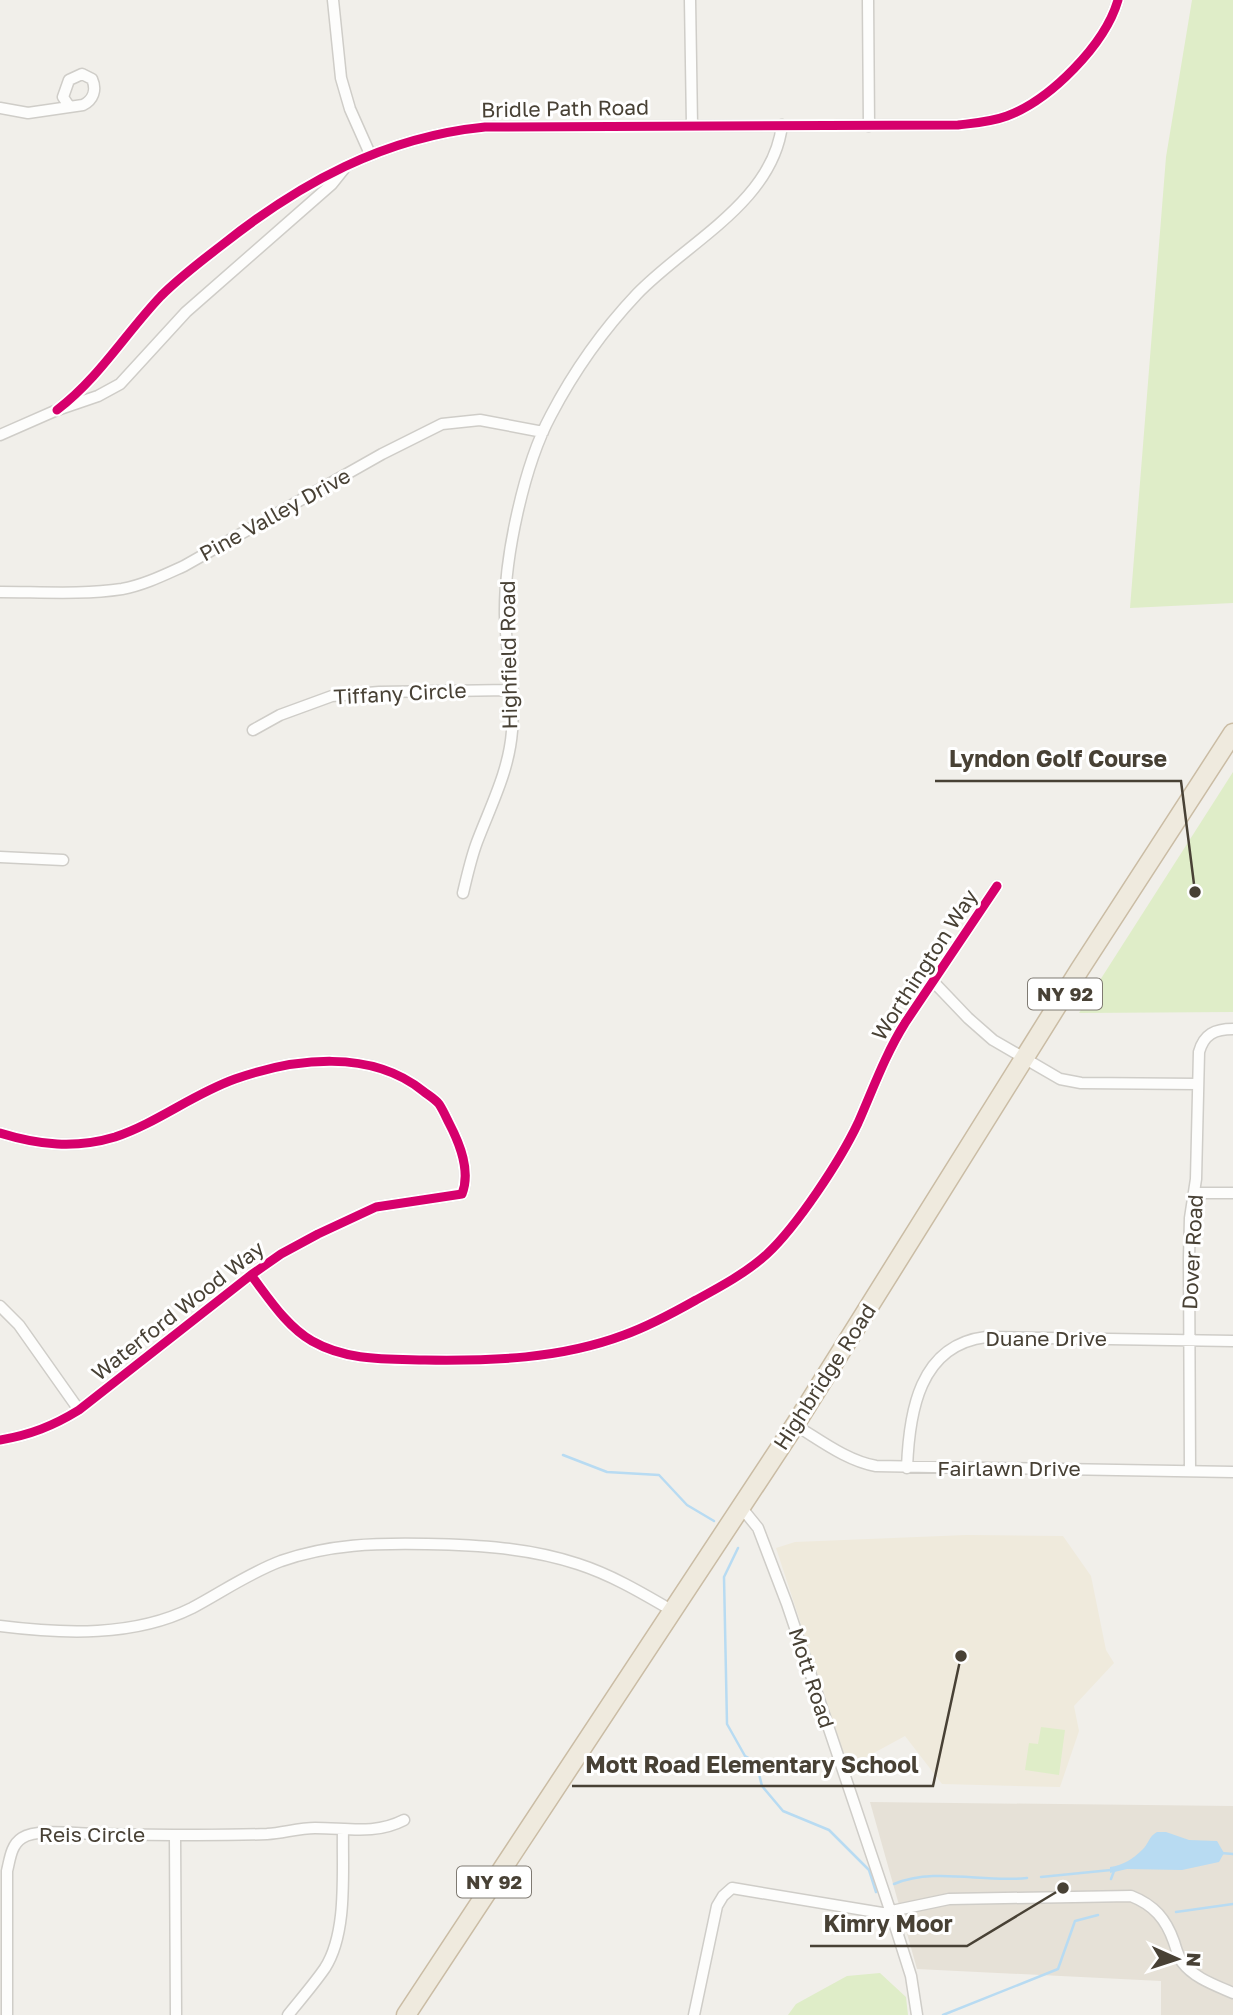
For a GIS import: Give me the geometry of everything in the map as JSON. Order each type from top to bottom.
[{"type":"highway","name":"Highbridge Road","points":[[406,2015],[795,1424],[1233,733]]},
{"type":"street","points":[[333,0],[341,78],[350,109],[370,154]]},
{"type":"street","points":[[691,0],[692,125]]},
{"type":"street","points":[[868,0],[869,126]]},
{"type":"street","name":"Bridle Path Road","points":[[57,410],[80,392],[149,310],[184,275],[273,208],[326,173],[344,169],[370,154],[412,140],[455,130],[486,127],[869,126],[988,122],[1028,106],[1051,90],[1084,56],[1104,30],[1118,0]]},
{"type":"street","points":[[0,108],[28,113],[47,112],[69,106]]},
{"type":"street","name":"Highfield Road","points":[[463,893],[476,845],[508,759],[513,690],[505,614],[507,570],[512,536],[543,432],[573,377],[636,295],[745,200],[760,182],[776,150],[782,125]]},
{"type":"street","name":"Bridle Path Road","points":[[0,435],[57,410],[98,396],[120,384],[186,312],[252,257],[332,184],[344,169]]},
{"type":"street","name":"Pine Valley Drive","points":[[0,592],[105,591],[125,589],[155,579],[184,566],[382,454],[442,424],[480,420],[543,432]]},
{"type":"street","name":"Tiffany Circle","points":[[253,730],[280,715],[332,696],[379,692],[513,690]]},
{"type":"street","points":[[0,856],[63,860]]},
{"type":"street","name":"Worthington Way","points":[[251,1275],[296,1329],[319,1344],[349,1355],[374,1359],[476,1361],[523,1358],[576,1349],[624,1335],[663,1318],[726,1283],[767,1254],[786,1233],[850,1138],[891,1045],[997,886]]},
{"type":"street","points":[[925,973],[993,1040],[1060,1079],[1081,1083],[1198,1084]]},
{"type":"street","name":"Dover Road","points":[[1190,1471],[1190,1218],[1195,1192],[1199,1052],[1201,1042],[1206,1036],[1213,1032],[1233,1029]]},
{"type":"street","name":"Waterford Wood Way","points":[[0,1133],[32,1143],[79,1145],[115,1137],[234,1080],[282,1066],[327,1061],[371,1064],[408,1079],[439,1104],[459,1142],[467,1181],[461,1194],[376,1207],[281,1254],[79,1410],[36,1432],[0,1440]]},
{"type":"street","points":[[1195,1192],[1233,1193]]},
{"type":"street","points":[[0,1306],[19,1325],[79,1410]]},
{"type":"street","name":"Duane Drive","points":[[907,1468],[908,1431],[913,1406],[934,1367],[959,1344],[986,1337],[1233,1340]]},
{"type":"street","name":"Fairlawn Drive","points":[[795,1424],[863,1464],[907,1468],[1233,1472]]},
{"type":"street","name":"Mott Road","points":[[741,1507],[758,1528],[767,1549],[891,1913],[911,1976],[916,2015]]},
{"type":"street","points":[[0,1626],[85,1632],[141,1625],[191,1608],[254,1572],[282,1561],[350,1544],[376,1543],[450,1544],[517,1549],[552,1556],[620,1581],[673,1611]]},
{"type":"street","name":"Reis Circle","points":[[5,2014],[7,1871],[14,1846],[22,1838],[33,1834],[271,1834],[313,1828],[388,1828],[404,1820]]},
{"type":"street","points":[[288,2015],[325,1968],[332,1952],[340,1916],[343,1829]]},
{"type":"street","points":[[175,1835],[176,2015]]},
{"type":"street","points":[[694,2015],[718,1906],[723,1896],[732,1888],[869,1913],[891,1913],[949,1899],[1131,1896],[1150,1905],[1163,1918],[1181,1960],[1192,1972],[1233,1993]]},
{"type":"shaded area","points":[[966,1535],[1063,1536],[1091,1576],[1106,1650],[1114,1663],[1074,1706],[1079,1731],[1060,1787],[942,1784],[905,1736],[848,1767],[776,1548],[795,1542]]},
{"type":"shaded area","points":[[870,1802],[1233,1806],[1233,2015],[1161,2015],[1161,1981],[917,1969]]},
{"type":"green space","points":[[1192,0],[1233,0],[1233,603],[1130,608],[1166,157]]},
{"type":"green space","points":[[1233,772],[1233,1012],[1079,1013]]},
{"type":"green space","points":[[1041,1727],[1065,1730],[1059,1775],[1025,1770],[1029,1743],[1038,1744]]},
{"type":"green space","points":[[880,1973],[906,1997],[908,2015],[788,2015],[796,2004],[847,1976]]},
{"type":"water","points":[[1157,1832],[1166,1832],[1189,1840],[1217,1841],[1224,1853],[1219,1862],[1182,1870],[1127,1869],[1110,1873],[1110,1867],[1135,1856]]},
{"type":"waterway","points":[[563,1455],[607,1472],[659,1475],[687,1505],[714,1521]]},
{"type":"waterway","points":[[738,1548],[724,1577],[727,1724],[745,1756],[756,1762],[762,1786],[783,1811],[829,1830],[869,1870],[876,1892]]},
{"type":"waterway","points":[[1221,1853],[1233,1854]]},
{"type":"waterway","points":[[1041,1877],[1111,1870]]},
{"type":"waterway","points":[[1111,1879],[1114,1871]]},
{"type":"waterway","points":[[894,1884],[910,1879],[943,1876],[1027,1878]]},
{"type":"waterway","points":[[1176,1912],[1233,1904]]},
{"type":"waterway","points":[[943,2015],[1058,1969],[1075,1921],[1098,1915]]},
{"type":"cycle path","points":[[57,410],[99,370],[161,296],[198,263],[282,202],[313,183],[378,152],[448,132],[485,127],[958,125],[989,121],[1024,108],[1074,69],[1101,35],[1118,0]]},
{"type":"cycle path","points":[[251,1275],[278,1311],[303,1335],[325,1348],[367,1358],[475,1360],[551,1354],[600,1343],[670,1314],[723,1285],[759,1261],[779,1242],[804,1210],[850,1138],[905,1023],[997,886]]},
{"type":"cycle path","points":[[0,1133],[57,1144],[100,1141],[146,1124],[204,1092],[235,1079],[282,1066],[332,1061],[380,1068],[402,1078],[437,1102],[453,1131],[465,1167],[462,1194],[376,1207],[318,1234],[281,1254],[251,1275],[79,1410],[41,1429],[0,1440]]},
{"type":"place","name":"Lyndon Golf Course","points":[[1195,892]]},
{"type":"place","name":"Mott Road Elementary School","points":[[961,1656]]},
{"type":"place","name":"Kimry Moor","points":[[1063,1888]]}]
